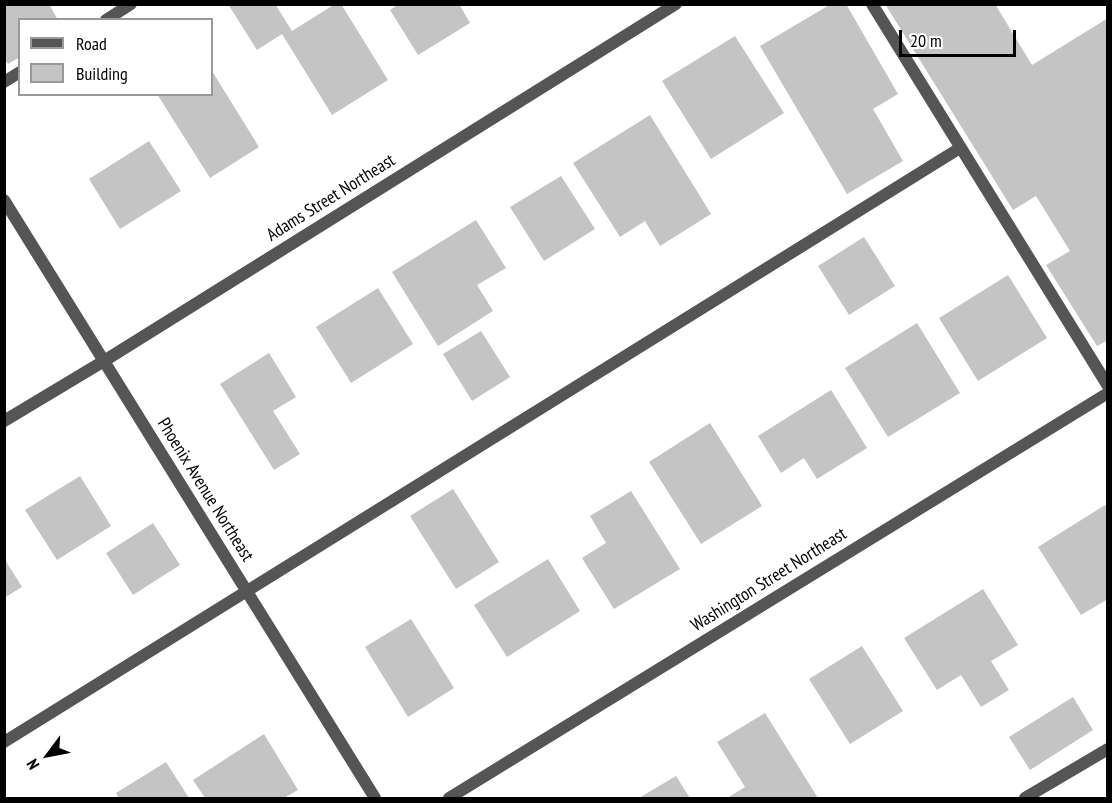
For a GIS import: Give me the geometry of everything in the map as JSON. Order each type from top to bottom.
[{"type":"street","points":[[109,18],[131,4]]},
{"type":"street","name":"Adams Street Northeast","points":[[4,421],[676,4]]},
{"type":"street","points":[[872,4],[1107,386]]},
{"type":"street","points":[[4,82],[18,73]]},
{"type":"street","points":[[4,742],[960,148]]},
{"type":"street","name":"Phoenix Avenue Northeast","points":[[4,200],[375,798]]},
{"type":"street","name":"Washington Street Northeast","points":[[449,798],[1107,393]]},
{"type":"street","points":[[1025,798],[1107,748]]},
{"type":"building","points":[[4,4],[49,4],[57,18],[18,18],[18,58],[8,64],[4,58]]},
{"type":"building","points":[[228,4],[275,4],[292,31],[335,4],[341,4],[388,80],[332,115],[282,34],[257,50]]},
{"type":"building","points":[[399,4],[459,4],[470,23],[418,55],[390,10]]},
{"type":"building","points":[[831,4],[846,4],[898,94],[873,109],[903,161],[847,194],[760,46]]},
{"type":"building","points":[[885,4],[995,4],[1032,65],[1108,18],[1108,340],[1097,346],[1046,265],[1070,251],[1036,196],[1013,210]]},
{"type":"building","points":[[735,36],[784,113],[711,159],[662,81]]},
{"type":"building","points":[[213,73],[259,147],[210,178],[158,96],[213,96]]},
{"type":"building","points":[[650,115],[711,214],[660,246],[645,221],[620,237],[573,163]]},
{"type":"building","points":[[149,141],[181,191],[120,229],[89,179]]},
{"type":"building","points":[[561,176],[595,229],[544,261],[510,207]]},
{"type":"building","points":[[476,220],[506,268],[477,285],[493,311],[438,346],[392,272]]},
{"type":"building","points":[[864,237],[895,286],[849,315],[818,266]]},
{"type":"building","points":[[1008,275],[1047,338],[978,381],[939,318]]},
{"type":"building","points":[[378,288],[413,344],[351,383],[316,327]]},
{"type":"building","points":[[917,323],[960,393],[888,437],[845,368]]},
{"type":"building","points":[[481,331],[510,377],[472,401],[443,354]]},
{"type":"building","points":[[269,353],[296,397],[273,411],[300,454],[274,470],[220,384]]},
{"type":"building","points":[[831,390],[867,448],[817,479],[804,458],[781,473],[758,436]]},
{"type":"building","points":[[710,423],[762,506],[701,544],[649,462]]},
{"type":"building","points":[[80,476],[111,526],[57,560],[25,510]]},
{"type":"building","points":[[453,489],[499,562],[456,589],[410,516]]},
{"type":"building","points":[[631,491],[680,569],[614,609],[582,558],[606,543],[590,516]]},
{"type":"building","points":[[1105,505],[1108,509],[1108,599],[1081,615],[1038,547]]},
{"type":"building","points":[[153,523],[180,565],[133,595],[106,553]]},
{"type":"building","points":[[4,558],[22,587],[4,598]]},
{"type":"building","points":[[548,559],[580,611],[507,657],[474,605]]},
{"type":"building","points":[[983,589],[1018,645],[991,661],[1009,690],[981,707],[961,675],[937,690],[904,638]]},
{"type":"building","points":[[411,619],[454,688],[408,717],[365,647]]},
{"type":"building","points":[[862,646],[903,711],[850,744],[809,679]]},
{"type":"building","points":[[1073,697],[1093,730],[1030,770],[1009,737]]},
{"type":"building","points":[[765,713],[818,798],[727,798],[745,787],[717,742]]},
{"type":"building","points":[[264,734],[298,790],[284,798],[205,798],[193,780]]},
{"type":"building","points":[[166,762],[189,798],[119,798],[116,793]]},
{"type":"building","points":[[676,776],[690,798],[639,798]]}]
